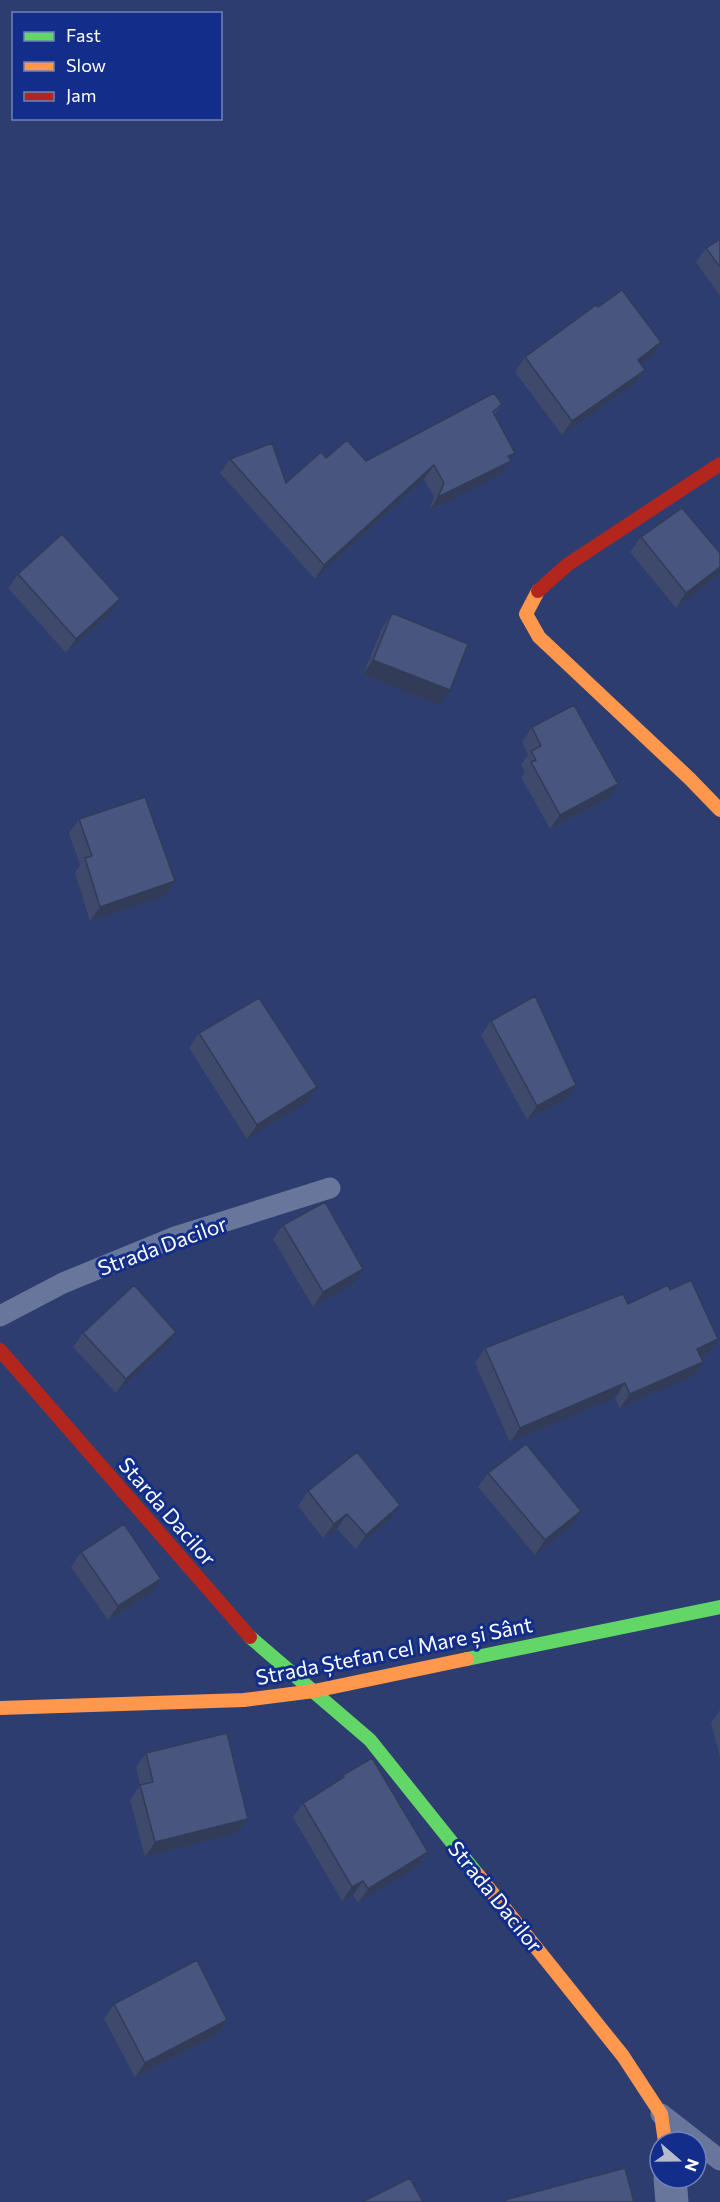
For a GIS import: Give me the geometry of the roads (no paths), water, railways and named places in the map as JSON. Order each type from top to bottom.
[{"type":"street","points":[[720,464],[567,565],[539,589],[526,614],[538,637],[664,754],[720,810]]},
{"type":"street","name":"Starda Dacilor","points":[[0,1350],[255,1643],[314,1691]]},
{"type":"street","name":"Strada Ștefan cel Mare și Sânt","points":[[0,1708],[244,1700],[314,1691],[720,1607]]},
{"type":"street","name":"Strada Dacilor","points":[[314,1691],[370,1740],[623,2056],[662,2114],[664,2130]]},
{"type":"lane","name":"Strada Dacilor","points":[[0,1316],[63,1283],[175,1237],[330,1188]]},
{"type":"lane","name":"Strada Dacilor","points":[[662,2114],[720,2160]]}]
